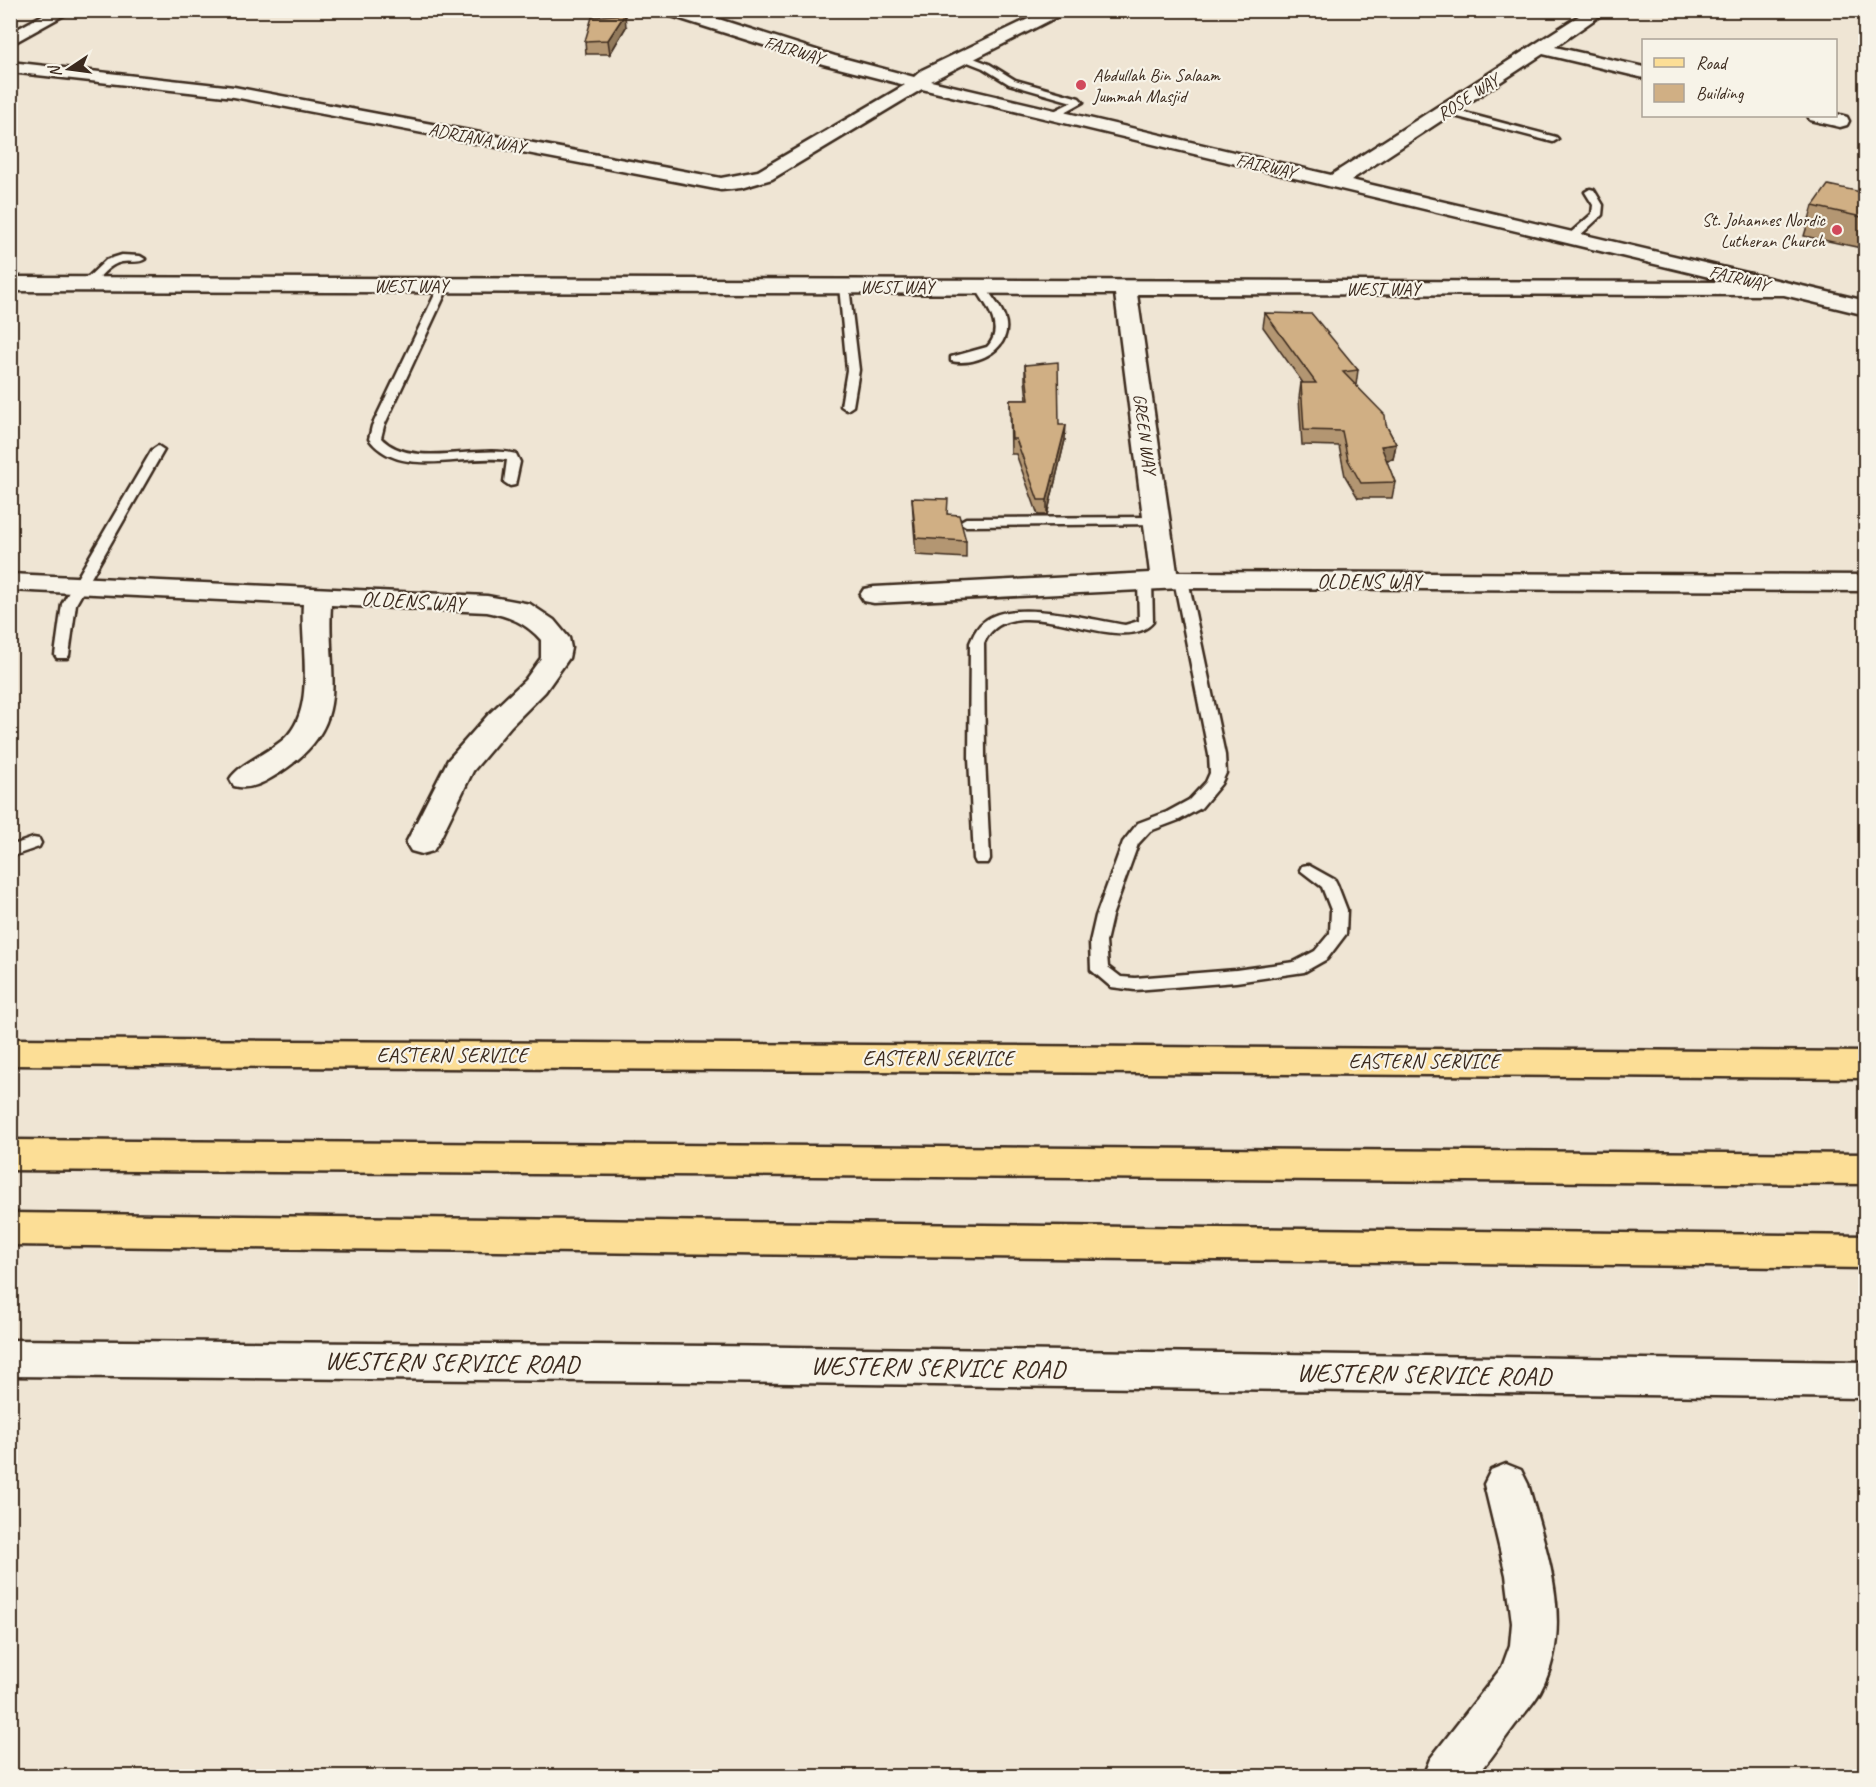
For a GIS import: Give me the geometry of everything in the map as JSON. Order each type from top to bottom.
[{"type":"main road","name":"EASTERN SERVICE","points":[[10,1052],[1866,1065]]},
{"type":"main road","points":[[10,1155],[1866,1169]]},
{"type":"main road","points":[[10,1229],[1866,1252]]},
{"type":"street","points":[[10,40],[65,10]]},
{"type":"street","name":"FAIRWAY","points":[[670,10],[829,60],[918,83],[1866,308]]},
{"type":"street","name":"ADRIANA WAY","points":[[10,67],[234,92],[721,184],[753,179],[783,166],[910,90],[928,74],[1062,10]]},
{"type":"street","name":"ROSE WAY","points":[[1334,182],[1600,10]]},
{"type":"street","points":[[1543,49],[1642,73]]},
{"type":"street","points":[[1822,117],[1840,121]]},
{"type":"street","name":"WEST WAY","points":[[10,284],[1783,289]]},
{"type":"street","name":"GREEN WAY","points":[[1125,288],[1164,581]]},
{"type":"street","name":"OLDENS WAY","points":[[874,595],[1164,581],[1866,583]]},
{"type":"street","name":"OLDENS WAY","points":[[10,582],[506,606],[520,610],[534,618],[555,638],[557,648],[555,658],[535,686],[500,720],[459,767],[422,843]]},
{"type":"street","points":[[245,779],[279,760],[302,740],[316,715],[321,689],[315,621],[318,596]]},
{"type":"street","name":"WESTERN SERVICE ROAD","points":[[10,1358],[711,1364],[1866,1380]]},
{"type":"street","points":[[1447,1776],[1518,1683],[1528,1665],[1534,1644],[1530,1581],[1506,1484]]},
{"type":"lane","points":[[963,57],[986,66],[1012,82],[1076,99],[1078,102],[1053,115]]},
{"type":"lane","points":[[1446,111],[1553,139]]},
{"type":"lane","points":[[1571,238],[1598,215],[1598,205],[1590,192]]},
{"type":"lane","points":[[87,284],[112,260],[126,257],[141,259]]},
{"type":"lane","points":[[444,286],[378,426],[375,439],[380,448],[393,455],[412,458],[503,455],[512,458],[514,462],[510,482]]},
{"type":"lane","points":[[844,286],[853,370],[847,406]]},
{"type":"lane","points":[[955,359],[989,351],[997,347],[1000,341],[1000,318],[988,303],[980,287]]},
{"type":"lane","points":[[62,655],[66,615],[80,585],[158,450]]},
{"type":"lane","points":[[966,522],[1157,521]]},
{"type":"lane","points":[[982,859],[977,758],[977,643],[979,633],[991,622],[1015,615],[1125,629],[1139,627],[1146,622],[1164,581]]},
{"type":"lane","points":[[1164,581],[1217,755],[1218,773],[1213,784],[1195,804],[1173,816],[1144,827],[1131,842],[1104,916],[1098,942],[1100,970],[1117,983],[1135,984],[1236,976],[1298,968],[1321,955],[1338,934],[1339,910],[1329,884],[1308,870]]},
{"type":"lane","points":[[10,852],[33,843]]},
{"type":"building","points":[[625,14],[608,40],[585,41],[592,17]]},
{"type":"building","points":[[1828,185],[1866,193],[1866,218],[1813,206]]},
{"type":"building","points":[[1265,313],[1312,314],[1358,370],[1343,372],[1385,415],[1386,425],[1396,444],[1381,446],[1395,482],[1361,483],[1348,460],[1342,431],[1304,430],[1301,383],[1316,383]]},
{"type":"building","points":[[1058,362],[1059,425],[1066,425],[1047,500],[1038,500],[1016,439],[1012,439],[1010,400],[1029,400],[1025,365]]},
{"type":"building","points":[[912,498],[948,499],[947,514],[959,515],[966,541],[916,538]]},
{"type":"place","name":"Abdullah Bin Salaam Jummah Masjid","points":[[1081,85]]},
{"type":"place","name":"St. Johannes Nordic Lutheran Church","points":[[1837,230]]}]
